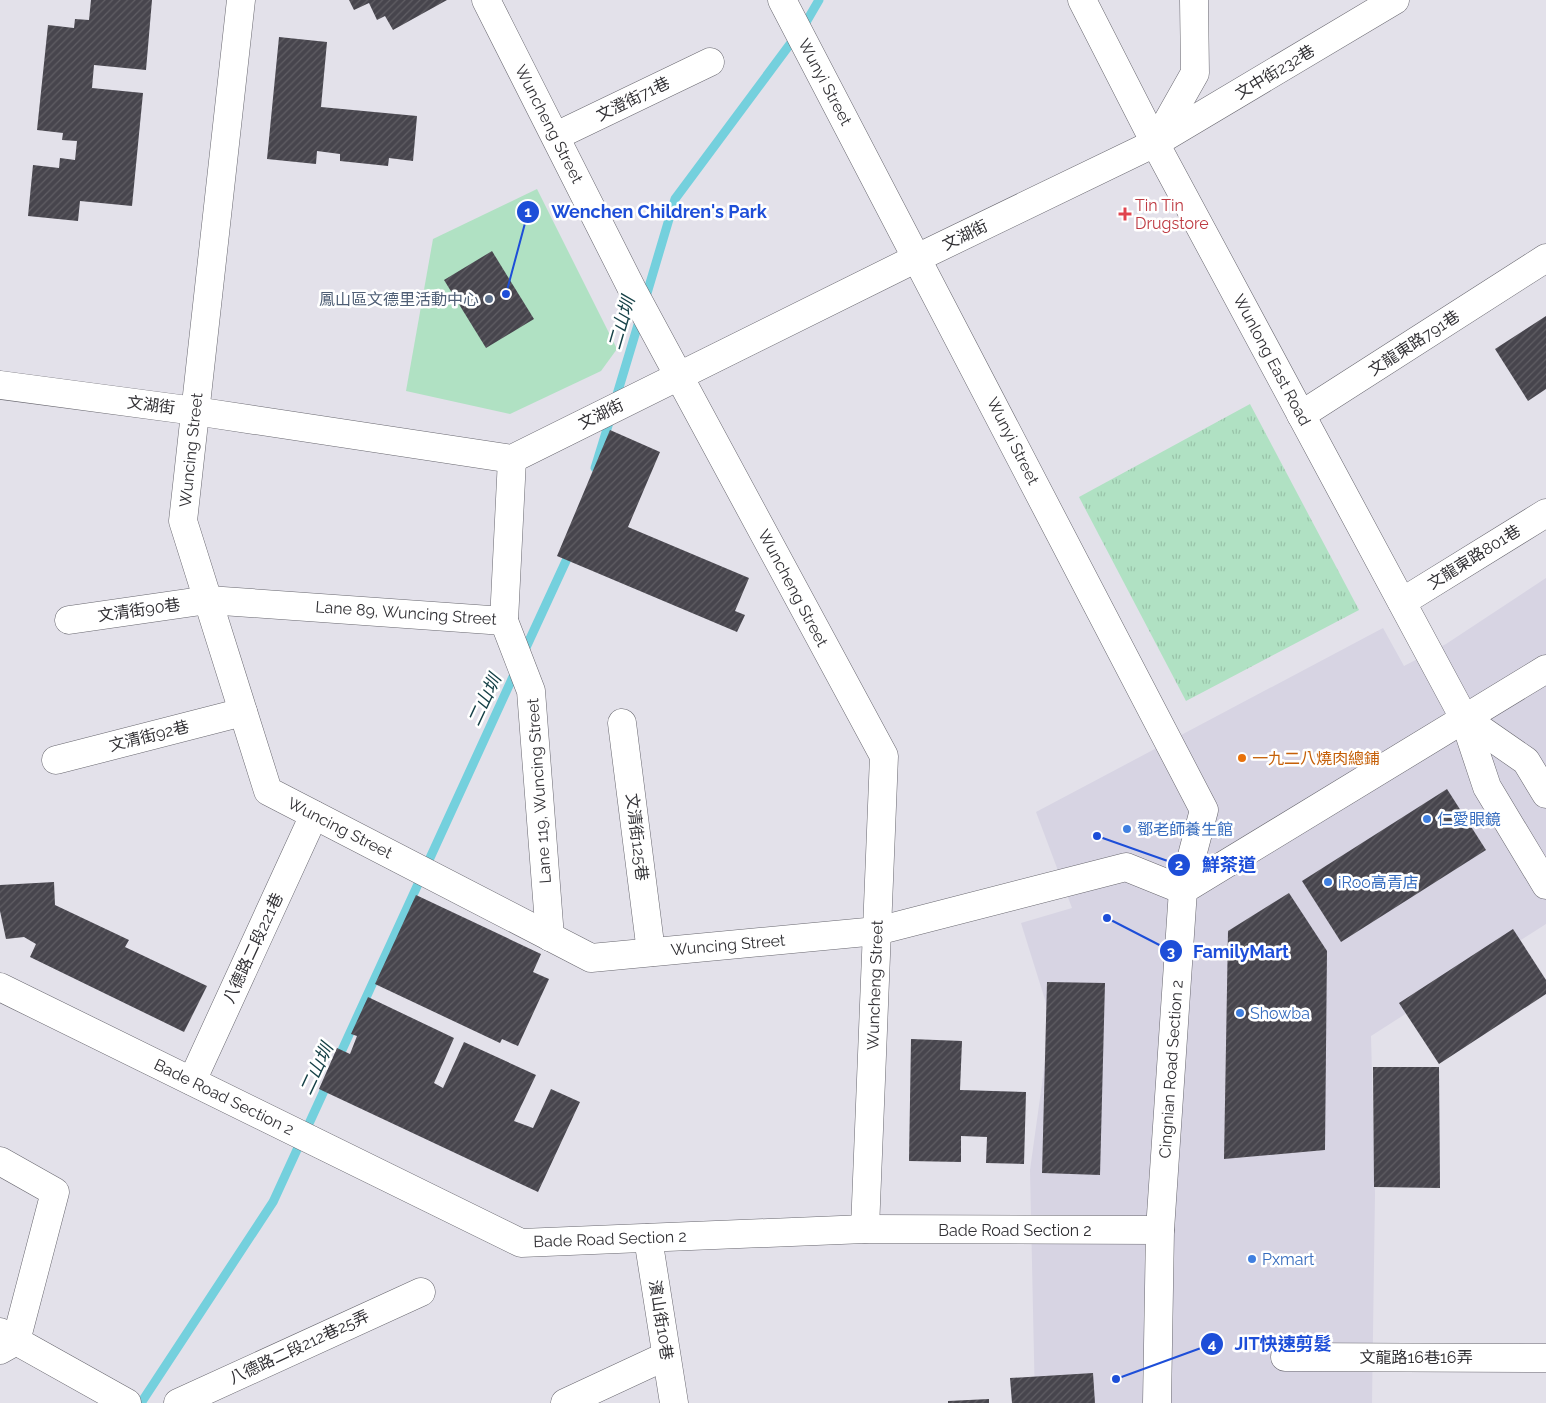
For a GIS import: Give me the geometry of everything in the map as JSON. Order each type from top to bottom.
[{"type":"street","name":"Wuncing Street","points":[[241,0],[183,521],[268,791],[591,958],[877,931],[1126,867],[1183,890]]},
{"type":"street","name":"Wuncheng Street","points":[[486,0],[634,293],[884,756],[865,1229]]},
{"type":"street","name":"Wunyi Street","points":[[782,0],[1204,810],[1183,890]]},
{"type":"street","name":"Wunlong East Road","points":[[1082,0],[1156,143],[1464,718],[1488,787],[1546,885]]},
{"type":"street","points":[[1156,143],[1195,73],[1194,0]]},
{"type":"street","name":"文中街232巷","points":[[1156,143],[1395,0]]},
{"type":"street","name":"文澄街71巷","points":[[556,136],[710,62]]},
{"type":"street","name":"文湖街","points":[[0,385],[195,411],[512,458],[1156,143]]},
{"type":"street","name":"文龍東路791巷","points":[[1301,415],[1536,264]]},
{"type":"street","name":"Lane 89, Wuncing Street","points":[[208,600],[509,633],[512,458]]},
{"type":"street","name":"文龍東路801巷","points":[[1402,602],[1546,513]]},
{"type":"street","name":"文清街90巷","points":[[70,620],[208,600]]},
{"type":"street","name":"Lane 119, Wuncing Street","points":[[509,633],[531,691],[550,937]]},
{"type":"street","points":[[1183,890],[1546,669]]},
{"type":"street","name":"文清街92巷","points":[[56,760],[243,712]]},
{"type":"street","points":[[1464,718],[1526,761],[1546,794]]},
{"type":"street","name":"文清街125巷","points":[[622,723],[651,952]]},
{"type":"street","name":"八德路二段221巷","points":[[192,1081],[314,815]]},
{"type":"street","name":"Cingnian Road Section 2","points":[[1157,1403],[1160,1230],[1183,890]]},
{"type":"street","name":"Bade Road Section 2","points":[[0,987],[521,1243],[865,1229],[1160,1230]]},
{"type":"street","points":[[0,1161],[55,1192],[5,1341],[126,1402]]},
{"type":"street","name":"濱山街10巷","points":[[648,1238],[674,1403]]},
{"type":"street","name":"八德路二段212巷25弄","points":[[178,1403],[421,1292]]},
{"type":"street","points":[[565,1403],[666,1356]]},
{"type":"street","name":"文龍路16巷16弄","points":[[1285,1357],[1546,1358]]},
{"type":"shaded area","points":[[1546,578],[1546,924],[1371,1036],[1375,1194],[1372,1403],[1035,1403],[1030,1170],[1051,1019],[1021,923],[1072,908],[1036,812],[1383,628],[1404,666],[1446,644]]},
{"type":"green space","points":[[537,189],[617,349],[601,371],[510,414],[406,391],[433,239]]},
{"type":"green space","points":[[1250,404],[1359,610],[1186,701],[1079,497]]},
{"type":"building","points":[[91,0],[152,0],[146,70],[94,65],[92,88],[143,93],[132,206],[80,201],[78,221],[28,216],[33,165],[59,168],[60,158],[75,160],[77,141],[62,140],[63,133],[37,130],[48,25],[74,28],[75,19],[89,20]]},
{"type":"building","points":[[349,0],[447,0],[393,30],[385,16],[377,20],[369,3],[354,10]]},
{"type":"building","points":[[279,37],[327,42],[321,107],[417,116],[413,161],[389,158],[388,166],[340,161],[340,154],[317,151],[316,164],[267,159]]},
{"type":"building","name":"鳳山區文德里活動中心","points":[[492,251],[534,319],[486,348],[444,280]]},
{"type":"building","points":[[1546,316],[1546,389],[1528,401],[1495,349]]},
{"type":"building","points":[[610,430],[660,452],[628,527],[749,578],[735,611],[745,615],[737,632],[557,556]]},
{"type":"building","points":[[1447,789],[1486,850],[1341,942],[1302,881]]},
{"type":"building","points":[[54,882],[55,905],[129,940],[125,947],[207,986],[184,1032],[30,957],[36,944],[24,937],[6,939],[0,911],[0,885]]},
{"type":"building","points":[[1289,893],[1327,951],[1325,1150],[1224,1159],[1228,931]]},
{"type":"building","points":[[416,895],[541,954],[533,972],[549,979],[518,1046],[502,1039],[500,1043],[375,984]]},
{"type":"building","points":[[1513,929],[1546,980],[1546,994],[1439,1064],[1399,1003]]},
{"type":"building","points":[[1047,982],[1105,983],[1100,1175],[1042,1173]]},
{"type":"building","points":[[368,997],[454,1038],[434,1083],[443,1088],[464,1042],[536,1075],[514,1121],[533,1128],[551,1089],[580,1102],[538,1192],[319,1089],[337,1048],[350,1054],[357,1036],[351,1034]]},
{"type":"building","points":[[911,1039],[962,1041],[960,1090],[1026,1092],[1024,1164],[986,1163],[987,1137],[961,1136],[961,1162],[909,1161]]},
{"type":"building","points":[[1373,1067],[1439,1067],[1440,1188],[1374,1187]]},
{"type":"building","points":[[1093,1373],[1095,1403],[1012,1403],[1010,1378]]},
{"type":"building","points":[[989,1399],[989,1403],[948,1403],[948,1401]]},
{"type":"waterway","name":"二山圳","points":[[645,300],[675,199],[805,24],[819,0]]},
{"type":"waterway","name":"二山圳","points":[[615,401],[640,318]]},
{"type":"waterway","name":"二山圳","points":[[595,468],[611,416]]},
{"type":"waterway","name":"二山圳","points":[[523,654],[571,550]]},
{"type":"waterway","name":"二山圳","points":[[337,1061],[517,668]]},
{"type":"waterway","name":"二山圳","points":[[141,1403],[273,1202],[328,1082]]},
{"type":"place","name":"Tin Tin Drugstore","points":[[1125,214]]},
{"type":"place","name":"Wenchen Children's Park","points":[[506,294]]},
{"type":"place","name":"鳳山區文德里活動中心","points":[[489,299]]},
{"type":"place","name":"一九二八燒肉總鋪","points":[[1242,758]]},
{"type":"place","name":"仁愛眼鏡","points":[[1427,819]]},
{"type":"place","name":"鄧老師養生館","points":[[1127,829]]},
{"type":"place","name":"鮮茶道","points":[[1097,836]]},
{"type":"place","name":"iRoo高青店","points":[[1328,882]]},
{"type":"place","name":"FamilyMart","points":[[1107,918]]},
{"type":"place","name":"Showba","points":[[1240,1013]]},
{"type":"place","name":"Pxmart","points":[[1252,1259]]},
{"type":"place","name":"JIT快速剪髮","points":[[1116,1379]]}]
